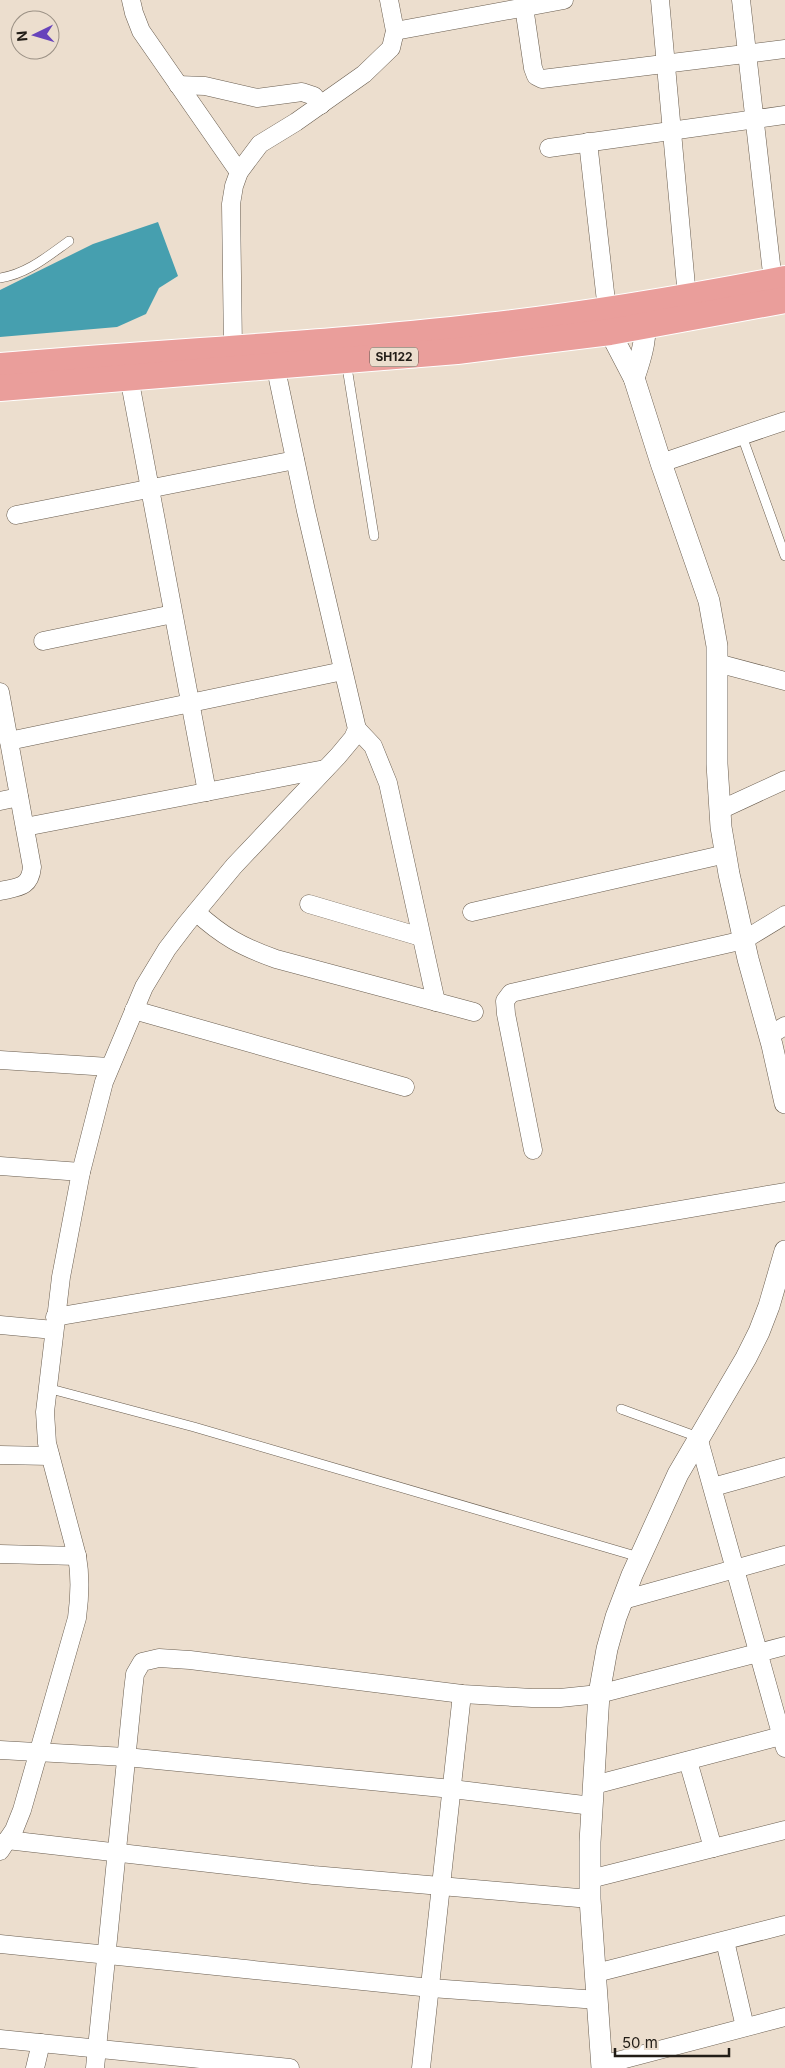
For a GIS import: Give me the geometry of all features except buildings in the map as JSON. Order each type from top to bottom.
[{"type":"main road","name":"SH122","points":[[645,315],[687,297],[781,287]]},
{"type":"main road","name":"SH122","points":[[0,366],[233,348],[273,356],[346,360],[457,351],[781,287]]},
{"type":"main road","name":"SH122","points":[[0,388],[129,377],[488,326],[609,321]]},
{"type":"street","points":[[131,0],[141,31],[239,172]]},
{"type":"street","points":[[233,348],[231,204],[239,172],[260,144],[321,105],[364,74],[391,48],[395,31],[389,0]]},
{"type":"street","points":[[395,31],[524,3],[564,0]]},
{"type":"street","points":[[660,0],[687,297]]},
{"type":"street","points":[[742,0],[754,119],[781,287]]},
{"type":"street","points":[[524,3],[533,68],[536,76],[542,79],[785,49]]},
{"type":"street","points":[[178,85],[205,86],[257,98],[302,92],[314,96],[321,105]]},
{"type":"street","points":[[549,148],[785,115]]},
{"type":"street","points":[[588,142],[609,321],[634,378],[661,463],[709,601],[715,630],[717,663],[717,764],[720,810],[726,854],[744,940],[777,1030],[785,1103]]},
{"type":"street","points":[[634,378],[643,348],[645,315]]},
{"type":"street","points":[[273,356],[357,729],[373,746],[388,783],[436,1002]]},
{"type":"street","points":[[129,377],[207,792]]},
{"type":"street","points":[[661,463],[785,421]]},
{"type":"street","points":[[16,515],[295,460]]},
{"type":"street","points":[[43,641],[173,614]]},
{"type":"street","points":[[717,663],[785,681]]},
{"type":"street","points":[[9,741],[344,671]]},
{"type":"street","points":[[0,692],[32,867],[31,878],[24,885],[0,891]]},
{"type":"street","points":[[3,1846],[14,1830],[22,1810],[77,1618],[81,1592],[81,1575],[77,1556],[45,1432],[47,1388],[61,1278],[81,1172],[97,1106],[109,1067],[155,968],[196,912],[234,866],[353,738],[357,729]]},
{"type":"street","points":[[25,828],[325,769]]},
{"type":"street","points":[[720,810],[785,780]]},
{"type":"street","points":[[0,801],[19,797]]},
{"type":"street","points":[[472,912],[726,854]]},
{"type":"street","points":[[309,904],[421,937]]},
{"type":"street","points":[[196,912],[224,936],[253,951],[276,959],[474,1012]]},
{"type":"street","points":[[533,1150],[506,1014],[505,1000],[511,993],[744,940],[785,915]]},
{"type":"street","points":[[134,1010],[405,1087]]},
{"type":"street","points":[[0,1060],[109,1067]]},
{"type":"street","points":[[0,1166],[81,1172]]},
{"type":"street","points":[[0,1325],[54,1324],[785,1192]]},
{"type":"street","points":[[785,1251],[769,1306],[759,1332],[746,1358],[678,1474],[640,1557],[607,1648],[599,1694],[590,1889],[602,2066],[785,2017]]},
{"type":"street","points":[[0,1750],[126,1756],[452,1789],[593,1796],[688,1760],[784,1740],[698,1437]]},
{"type":"street","points":[[0,1455],[50,1456]]},
{"type":"street","points":[[713,1488],[785,1467]]},
{"type":"street","points":[[0,1554],[77,1556]]},
{"type":"street","points":[[623,1600],[785,1556]]},
{"type":"street","points":[[95,2068],[135,1674],[142,1662],[159,1658],[462,1694],[532,1698],[599,1694],[785,1646]]},
{"type":"street","points":[[421,2068],[462,1694]]},
{"type":"street","points":[[688,1760],[713,1848]]},
{"type":"street","points":[[3,1846],[118,1854],[313,1875],[441,1886],[590,1889],[713,1848],[785,1830]]},
{"type":"street","points":[[596,1973],[785,1925]]},
{"type":"street","points":[[725,1940],[745,2027]]},
{"type":"street","points":[[0,1944],[430,1988],[598,2000]]},
{"type":"street","points":[[0,2039],[290,2068]]},
{"type":"street","points":[[35,2068],[41,2043]]},
{"type":"lane","points":[[0,278],[18,274],[30,268],[70,241]]},
{"type":"lane","points":[[346,360],[374,536]]},
{"type":"lane","points":[[742,436],[785,556]]},
{"type":"lane","points":[[47,1388],[213,1433],[640,1557]]},
{"type":"lane","points":[[621,1409],[698,1437]]},
{"type":"water","points":[[158,222],[178,276],[159,288],[146,314],[117,327],[0,337],[0,290],[93,244]]}]
